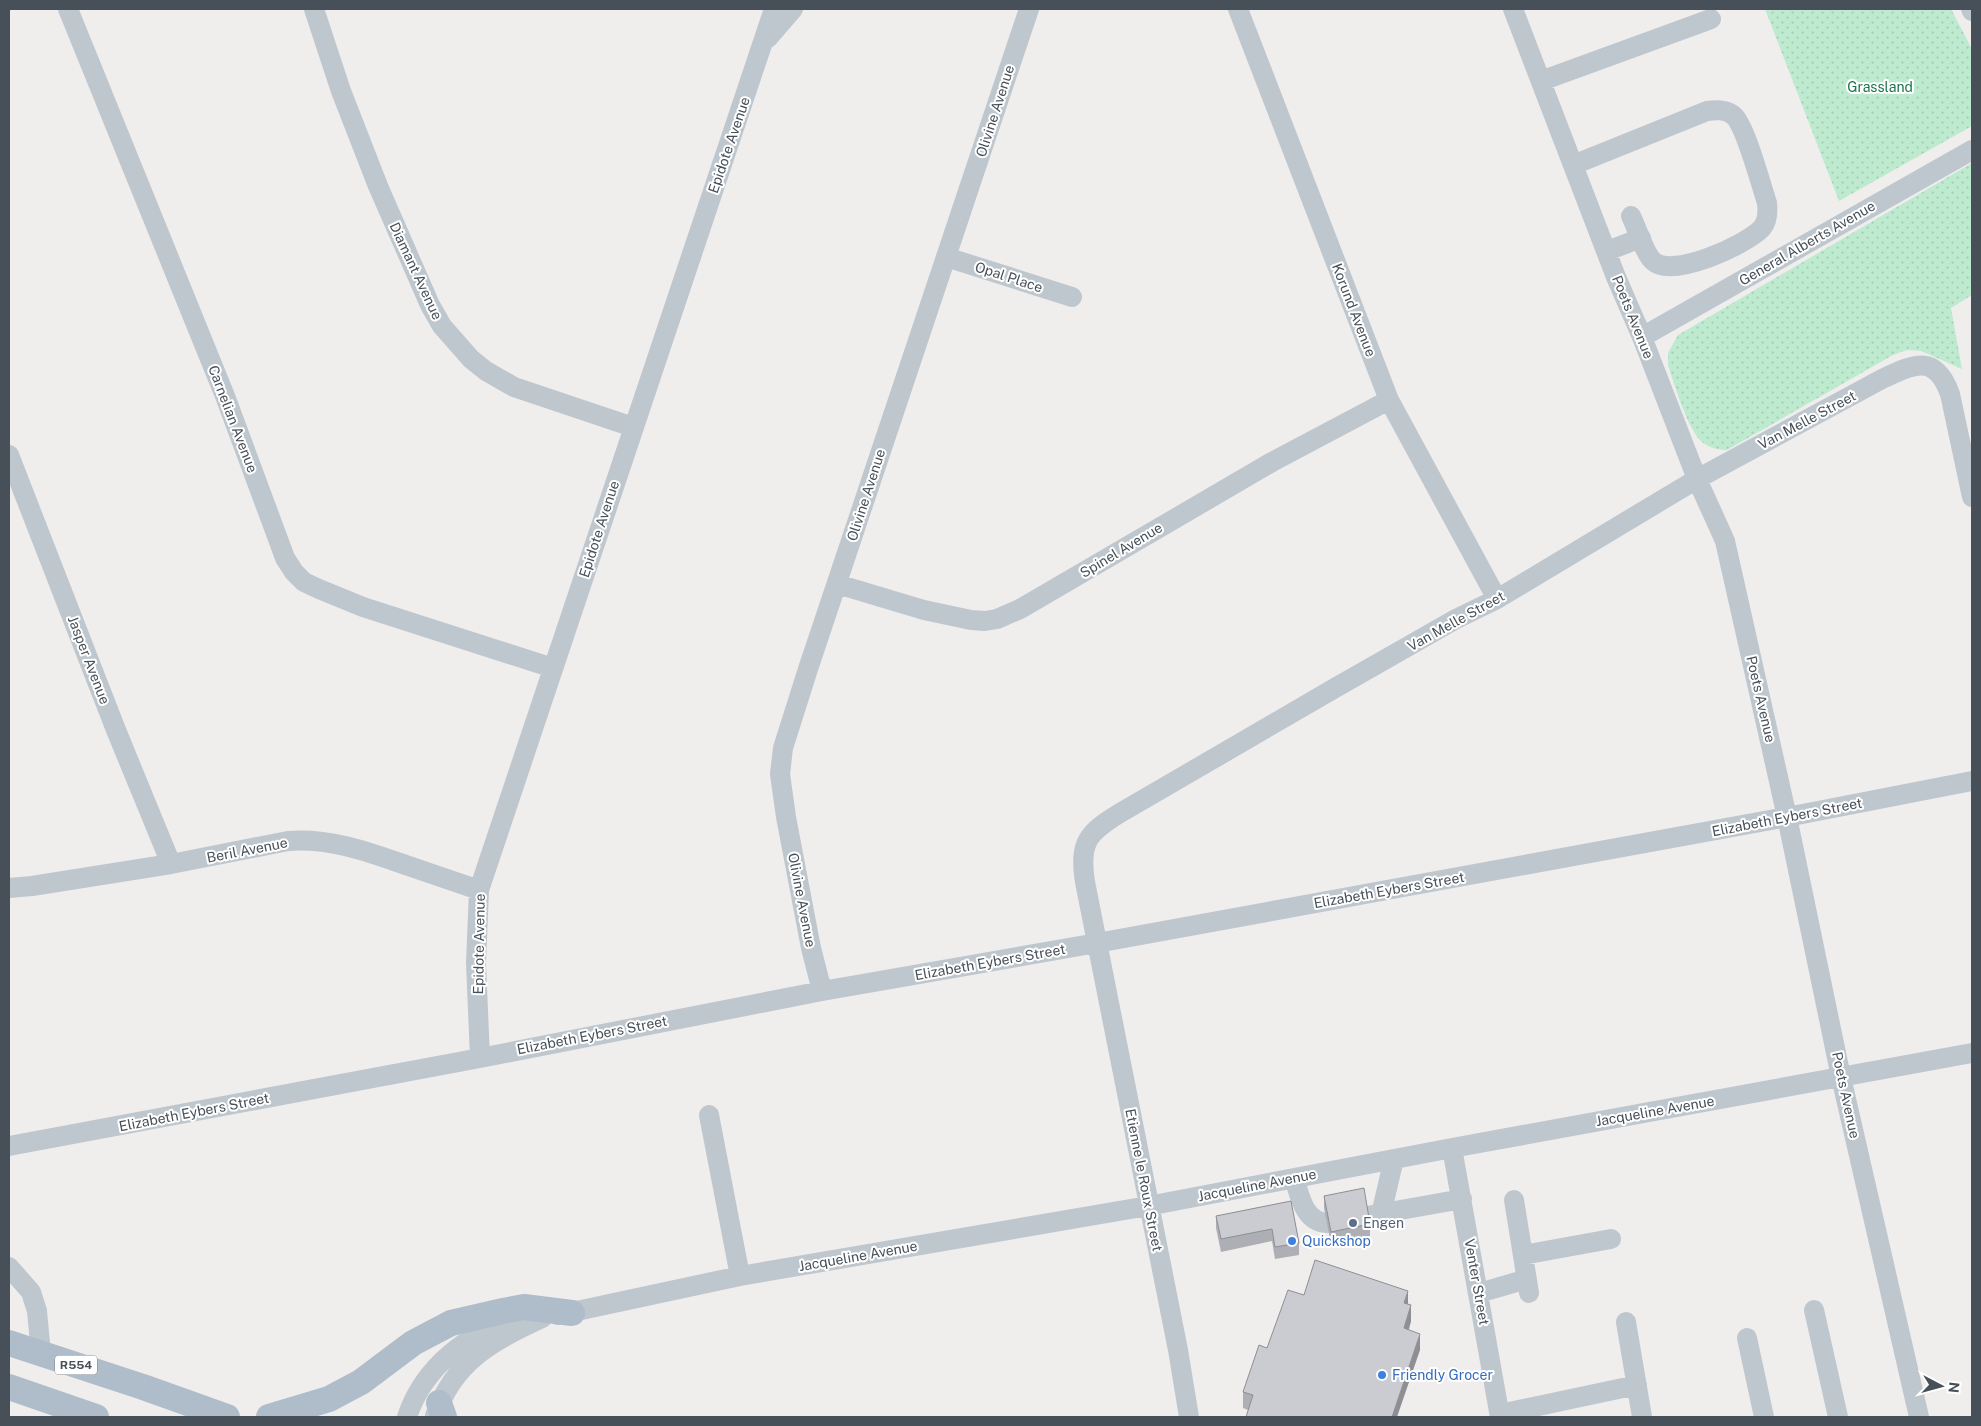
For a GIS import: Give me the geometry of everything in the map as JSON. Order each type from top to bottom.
[{"type":"main road","points":[[269,1417],[329,1399],[361,1382],[413,1343],[451,1323],[495,1312],[524,1308],[572,1313]]},
{"type":"main road","name":"R554","points":[[9,1343],[227,1417]]},
{"type":"main road","points":[[9,1387],[68,1406],[89,1416]]},
{"type":"street","name":"Carnelian Avenue","points":[[68,9],[225,396],[278,539],[294,572],[304,582],[363,607],[553,668]]},
{"type":"street","name":"Diamant Avenue","points":[[314,9],[341,91],[378,186],[430,305],[442,326],[471,359],[486,371],[514,387],[633,427]]},
{"type":"street","name":"Epidote Avenue","points":[[480,1058],[476,962],[479,890],[774,9]]},
{"type":"street","points":[[763,44],[793,9]]},
{"type":"street","name":"Olivine Avenue","points":[[822,991],[809,939],[786,817],[780,774],[783,748],[1029,9]]},
{"type":"street","name":"Korund Avenue","points":[[1238,9],[1389,400],[1497,599]]},
{"type":"street","name":"Poets Avenue","points":[[1513,9],[1606,251],[1642,337],[1697,479],[1725,541],[1787,817],[1841,1077],[1919,1417]]},
{"type":"street","points":[[1541,81],[1711,19]]},
{"type":"street","points":[[1573,165],[1706,111],[1721,109],[1734,115],[1742,127],[1767,202],[1768,215],[1763,226],[1754,235],[1722,252],[1676,266],[1663,266],[1653,260],[1631,216]]},
{"type":"street","name":"General Alberts Avenue","points":[[1642,337],[1972,150]]},
{"type":"street","points":[[1606,251],[1641,238]]},
{"type":"street","name":"Opal Place","points":[[946,257],[1072,297]]},
{"type":"street","name":"Van Melle Street","points":[[1097,943],[1083,871],[1084,846],[1088,838],[1095,831],[1120,813],[1335,688],[1497,599],[1697,479],[1882,379],[1914,365],[1931,367],[1940,374],[1948,389],[1972,497]]},
{"type":"street","name":"Spinel Avenue","points":[[837,584],[950,617],[986,621],[997,619],[1036,600],[1272,462],[1389,400]]},
{"type":"street","name":"Jasper Avenue","points":[[9,454],[116,730],[171,864]]},
{"type":"street","name":"Elizabeth Eybers Street","points":[[9,1146],[480,1058],[822,991],[1097,943],[1972,782]]},
{"type":"street","name":"Beril Avenue","points":[[9,888],[171,864],[288,841],[322,841],[369,852],[479,890]]},
{"type":"street","name":"Etienne le Roux Street","points":[[1097,943],[1178,1350],[1188,1417]]},
{"type":"street","name":"Jacqueline Avenue","points":[[407,1417],[411,1404],[432,1372],[444,1359],[475,1336],[495,1326],[572,1313],[740,1276],[1148,1206],[1452,1148],[1972,1053]]},
{"type":"street","points":[[709,1115],[740,1276]]},
{"type":"street","name":"Venter Street","points":[[1452,1148],[1500,1416]]},
{"type":"street","points":[[1394,1159],[1374,1215],[1462,1199]]},
{"type":"street","points":[[1294,1178],[1306,1212],[1311,1219],[1319,1223],[1327,1223]]},
{"type":"street","points":[[1479,1294],[1528,1286],[1514,1200]]},
{"type":"street","points":[[1523,1255],[1611,1239]]},
{"type":"street","points":[[11,1275],[27,1286],[35,1301],[41,1354]]},
{"type":"street","points":[[1814,1310],[1838,1417]]},
{"type":"street","name":"Jacqueline Avenue","points":[[439,1413],[461,1368],[496,1341],[542,1318]]},
{"type":"street","points":[[1626,1322],[1642,1417]]},
{"type":"street","points":[[1747,1338],[1764,1417]]},
{"type":"street","points":[[1500,1416],[1637,1385]]},
{"type":"green space","name":"Grassland","points":[[1765,9],[1951,9],[1972,49],[1972,126],[1839,201]]},
{"type":"green space","points":[[1972,163],[1972,295],[1951,308],[1962,369],[1921,351],[1907,350],[1893,355],[1727,450],[1714,448],[1702,442],[1687,417],[1668,365],[1668,353],[1678,335]]},
{"type":"building","points":[[1364,1188],[1370,1224],[1331,1232],[1324,1196]]},
{"type":"building","points":[[1291,1201],[1299,1243],[1275,1247],[1272,1229],[1221,1239],[1216,1216]]},
{"type":"building","points":[[1315,1260],[1408,1291],[1404,1303],[1411,1305],[1404,1328],[1420,1334],[1392,1417],[1246,1417],[1253,1395],[1243,1392],[1259,1345],[1267,1348],[1288,1290],[1304,1295]]},
{"type":"place","name":"Engen","points":[[1353,1223]]},
{"type":"place","name":"Quickshop","points":[[1292,1241]]},
{"type":"place","name":"Friendly Grocer","points":[[1382,1375]]}]
